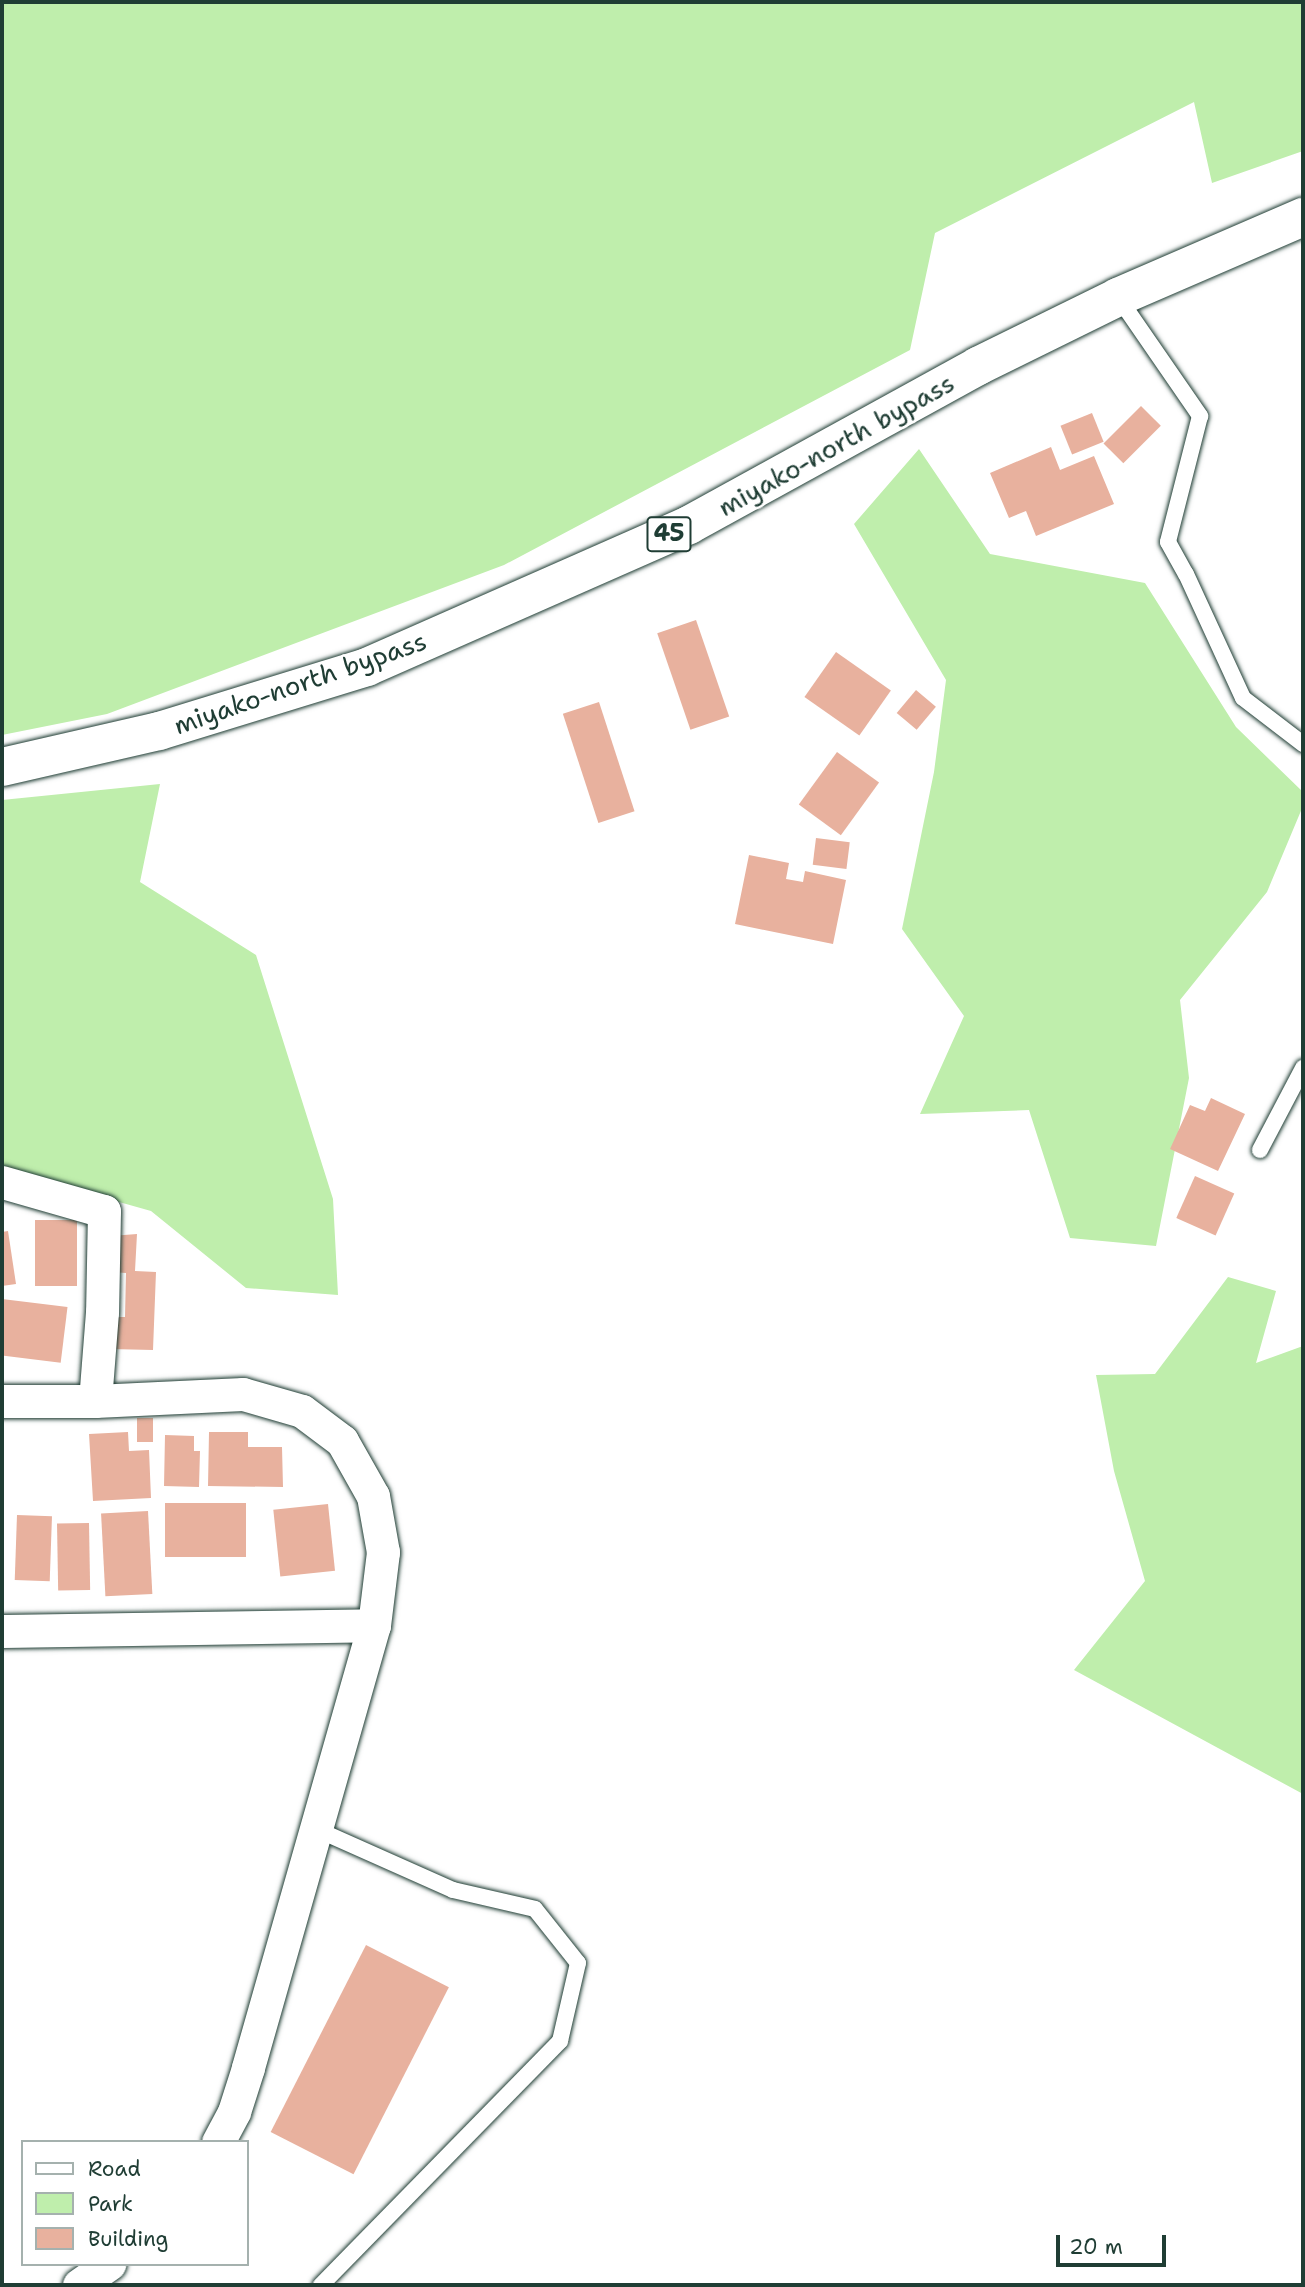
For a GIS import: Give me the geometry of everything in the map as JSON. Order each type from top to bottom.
[{"type":"highway","name":"miyako-north bypass","points":[[2,767],[159,732],[367,667],[689,525],[978,366],[1118,297],[1303,217]]},
{"type":"street","points":[[2,1182],[104,1211],[102,1312],[95,1401]]},
{"type":"street","points":[[2,1401],[95,1401],[243,1394],[302,1411],[342,1441],[373,1496],[383,1552],[373,1625],[234,2112],[219,2140]]},
{"type":"street","points":[[2,1631],[373,1625]]},
{"type":"street","points":[[79,2285],[105,2266]]},
{"type":"lane","points":[[1118,297],[1200,416],[1168,542],[1186,574],[1243,698],[1303,744]]},
{"type":"lane","points":[[1260,1150],[1303,1068]]},
{"type":"lane","points":[[316,1829],[453,1890],[535,1909],[579,1963],[560,2041],[321,2285]]},
{"type":"green space","points":[[2,2],[1303,2],[1303,151],[1212,183],[1194,102],[935,233],[910,350],[504,565],[107,714],[2,735]]},
{"type":"green space","points":[[919,449],[990,554],[1145,583],[1236,727],[1303,792],[1303,806],[1267,892],[1180,1000],[1189,1078],[1156,1246],[1070,1238],[1029,1110],[920,1114],[964,1016],[902,929],[934,772],[946,680],[854,524]]},
{"type":"green space","points":[[160,784],[140,882],[256,955],[333,1199],[338,1295],[246,1288],[151,1211],[2,1169],[2,800]]},
{"type":"green space","points":[[1228,1277],[1276,1291],[1256,1363],[1303,1346],[1303,1794],[1074,1670],[1145,1581],[1114,1471],[1096,1375],[1155,1374]]},
{"type":"building","points":[[1141,406],[1161,426],[1123,463],[1104,443]]},
{"type":"building","points":[[1092,413],[1104,442],[1072,454],[1060,426]]},
{"type":"building","points":[[1051,447],[1060,470],[1094,456],[1114,504],[1036,536],[1026,511],[1009,518],[990,473]]},
{"type":"building","points":[[696,620],[729,716],[690,730],[657,633]]},
{"type":"building","points":[[836,652],[891,690],[859,735],[804,697]]},
{"type":"building","points":[[916,690],[936,707],[917,730],[897,713]]},
{"type":"building","points":[[599,702],[635,811],[598,823],[563,714]]},
{"type":"building","points":[[837,752],[879,783],[841,835],[799,805]]},
{"type":"building","points":[[816,838],[850,842],[846,869],[813,865]]},
{"type":"building","points":[[749,855],[789,863],[786,879],[803,882],[805,871],[846,880],[833,944],[735,924]]},
{"type":"building","points":[[1211,1098],[1245,1114],[1218,1171],[1170,1149],[1190,1105],[1205,1111]]},
{"type":"building","points":[[1195,1176],[1234,1193],[1216,1236],[1176,1218]]},
{"type":"building","points":[[35,1220],[77,1220],[77,1286],[35,1286]]},
{"type":"building","points":[[8,1231],[16,1284],[2,1286],[2,1232]]},
{"type":"building","points":[[137,1234],[135,1271],[156,1272],[153,1350],[110,1349],[112,1317],[125,1317],[126,1273],[110,1272],[111,1236]]},
{"type":"building","points":[[2,1299],[68,1307],[61,1363],[2,1355]]},
{"type":"building","points":[[137,1418],[153,1418],[153,1442],[137,1442]]},
{"type":"building","points":[[128,1432],[129,1451],[149,1450],[151,1498],[93,1501],[89,1434]]},
{"type":"building","points":[[209,1432],[248,1432],[248,1447],[282,1447],[283,1487],[208,1486]]},
{"type":"building","points":[[165,1435],[194,1436],[194,1451],[200,1451],[199,1487],[164,1486]]},
{"type":"building","points":[[165,1503],[246,1503],[246,1557],[165,1557]]},
{"type":"building","points":[[328,1504],[335,1571],[280,1576],[273,1510]]},
{"type":"building","points":[[148,1511],[152,1594],[105,1596],[101,1513]]},
{"type":"building","points":[[17,1515],[52,1516],[50,1581],[15,1580]]},
{"type":"building","points":[[89,1523],[90,1590],[58,1591],[57,1524]]},
{"type":"building","points":[[366,1945],[449,1987],[354,2174],[271,2132]]}]
